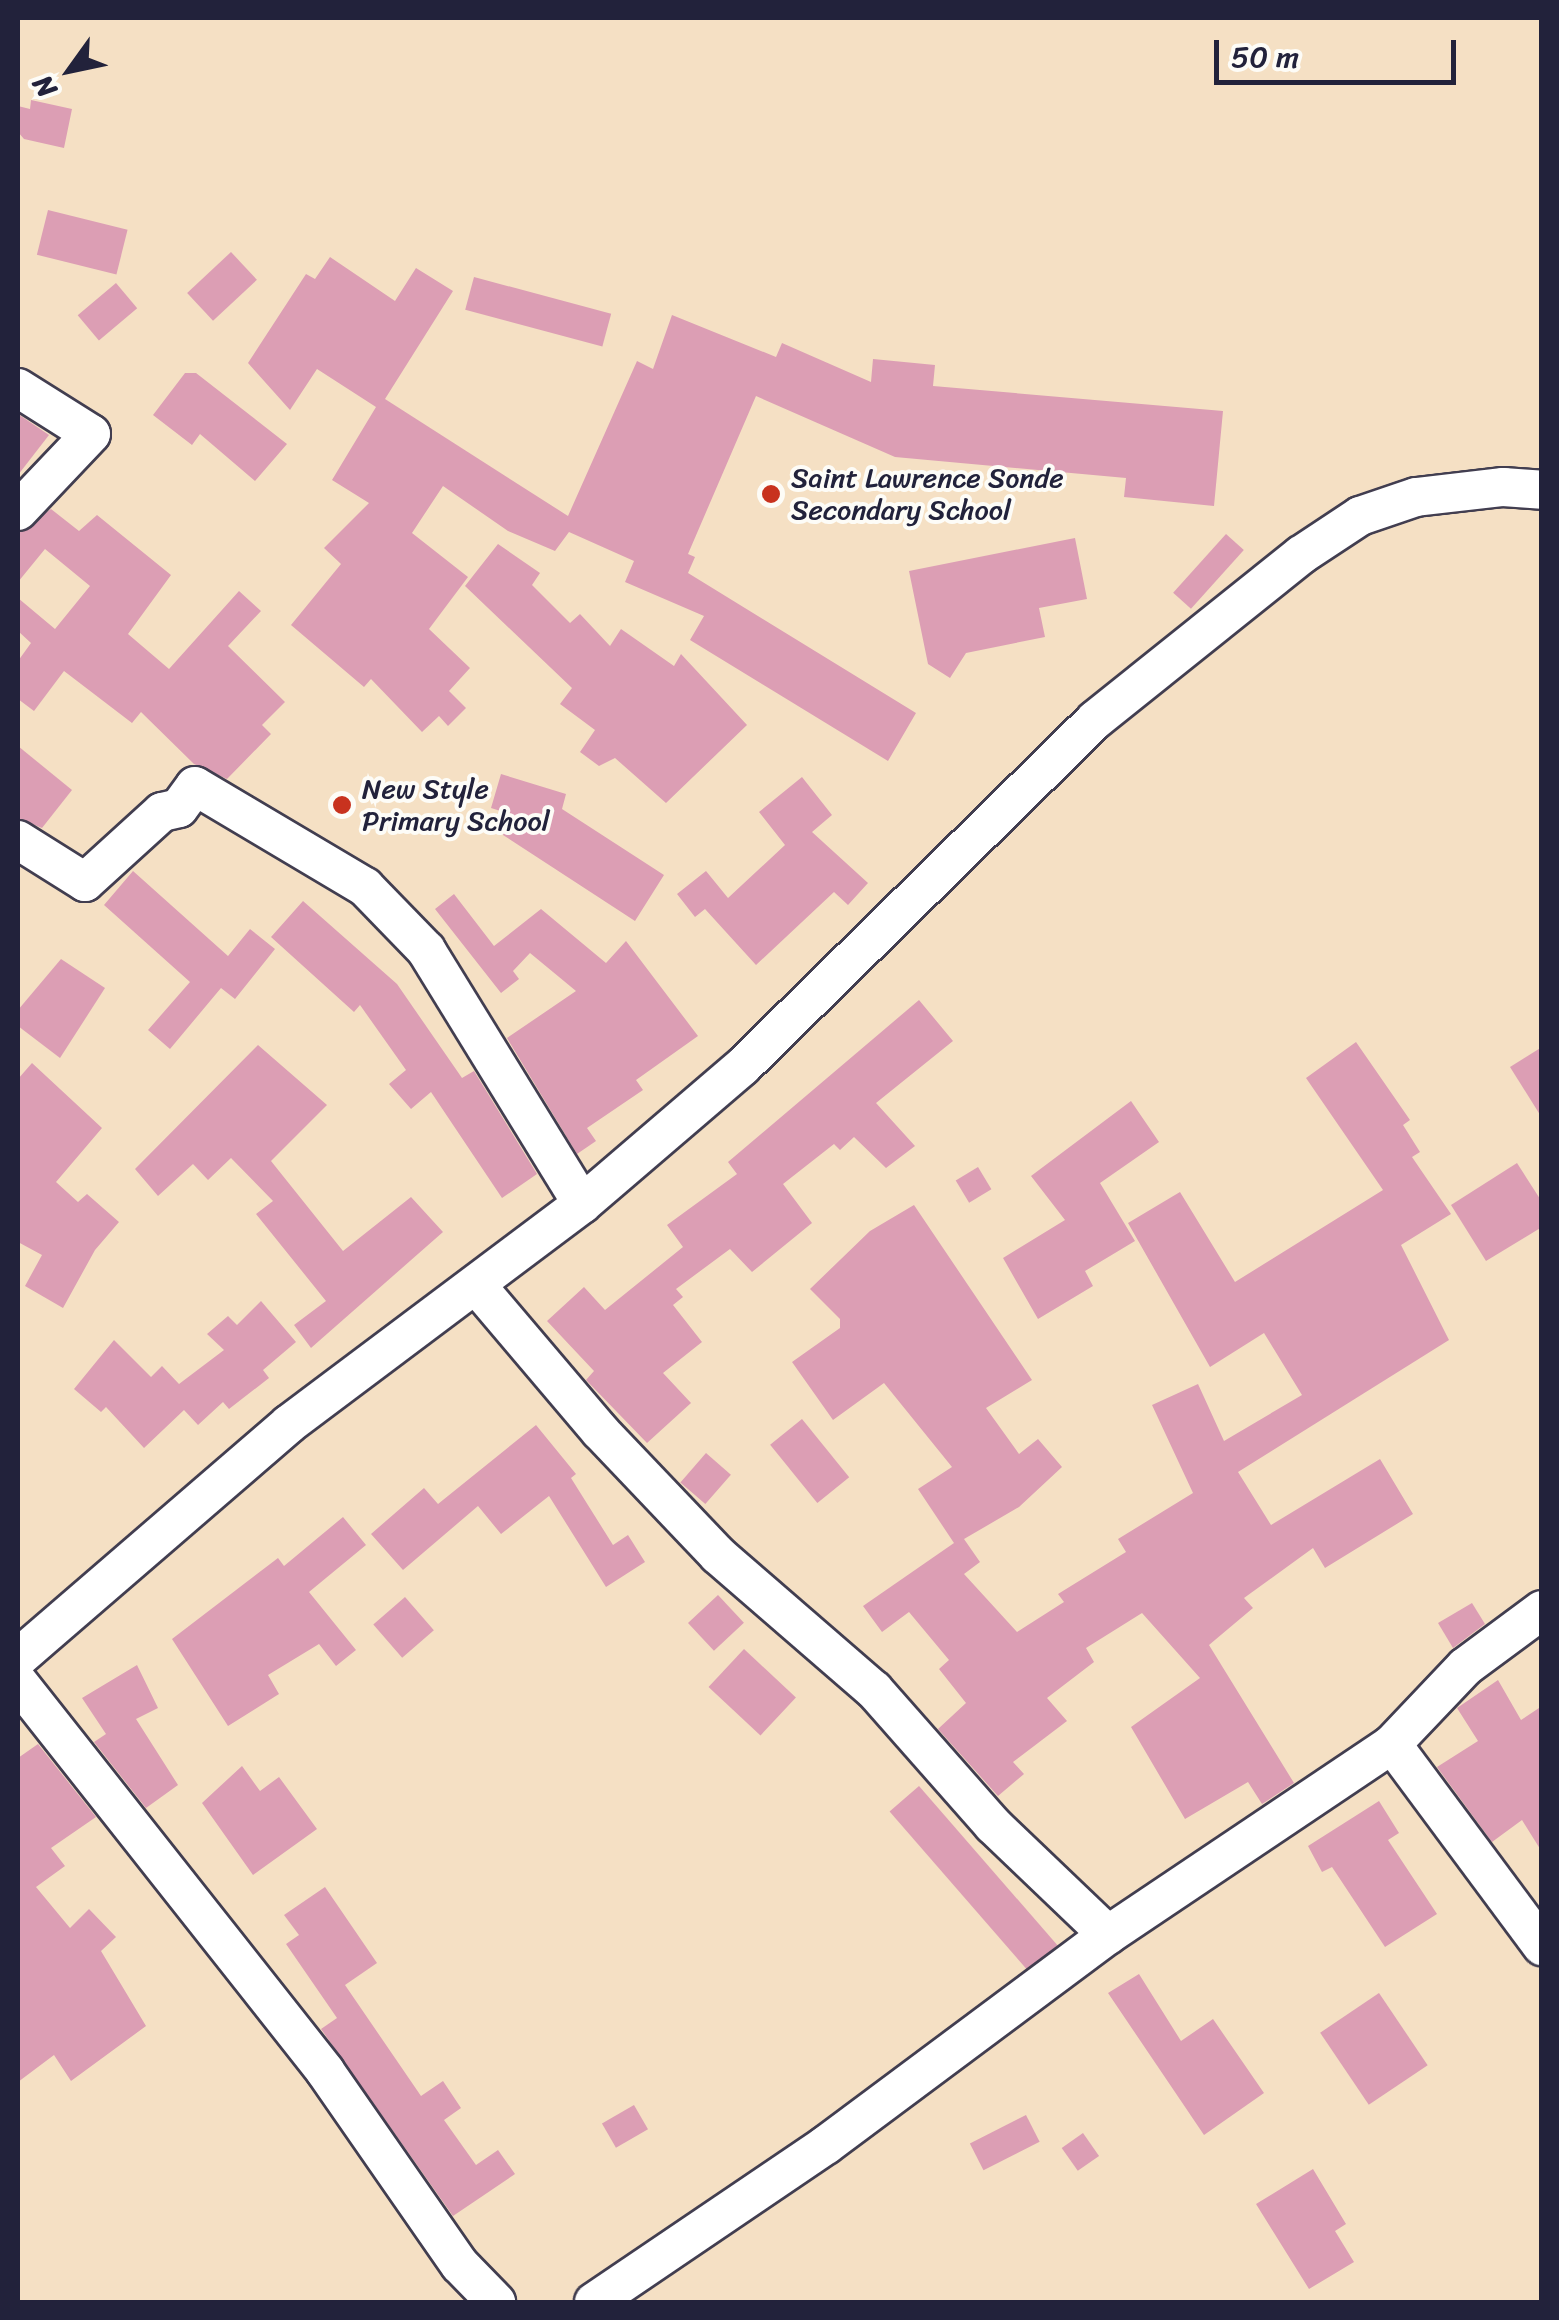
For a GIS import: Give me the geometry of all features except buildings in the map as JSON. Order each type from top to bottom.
[{"type":"street","points":[[18,388],[91,434],[18,511]]},
{"type":"street","points":[[18,1658],[289,1424],[582,1204],[742,1067],[1096,720],[1300,555],[1360,516],[1416,497],[1503,486],[1542,490]]},
{"type":"street","points":[[18,840],[85,882],[162,812],[179,808],[195,786],[364,887],[426,950],[582,1204]]},
{"type":"street","points":[[477,1286],[600,1431],[718,1555],[874,1690],[992,1825],[1108,1935]]},
{"type":"street","points":[[594,2302],[826,2145],[1108,1935],[1392,1744],[1464,1668],[1542,1610]]},
{"type":"street","points":[[18,1682],[325,2071],[460,2266],[496,2302]]},
{"type":"street","points":[[1392,1744],[1542,1946]]},
{"type":"place","name":"Saint Lawrence Sonde Secondary School","points":[[771,494]]},
{"type":"place","name":"New Style Primary School","points":[[342,805]]}]
